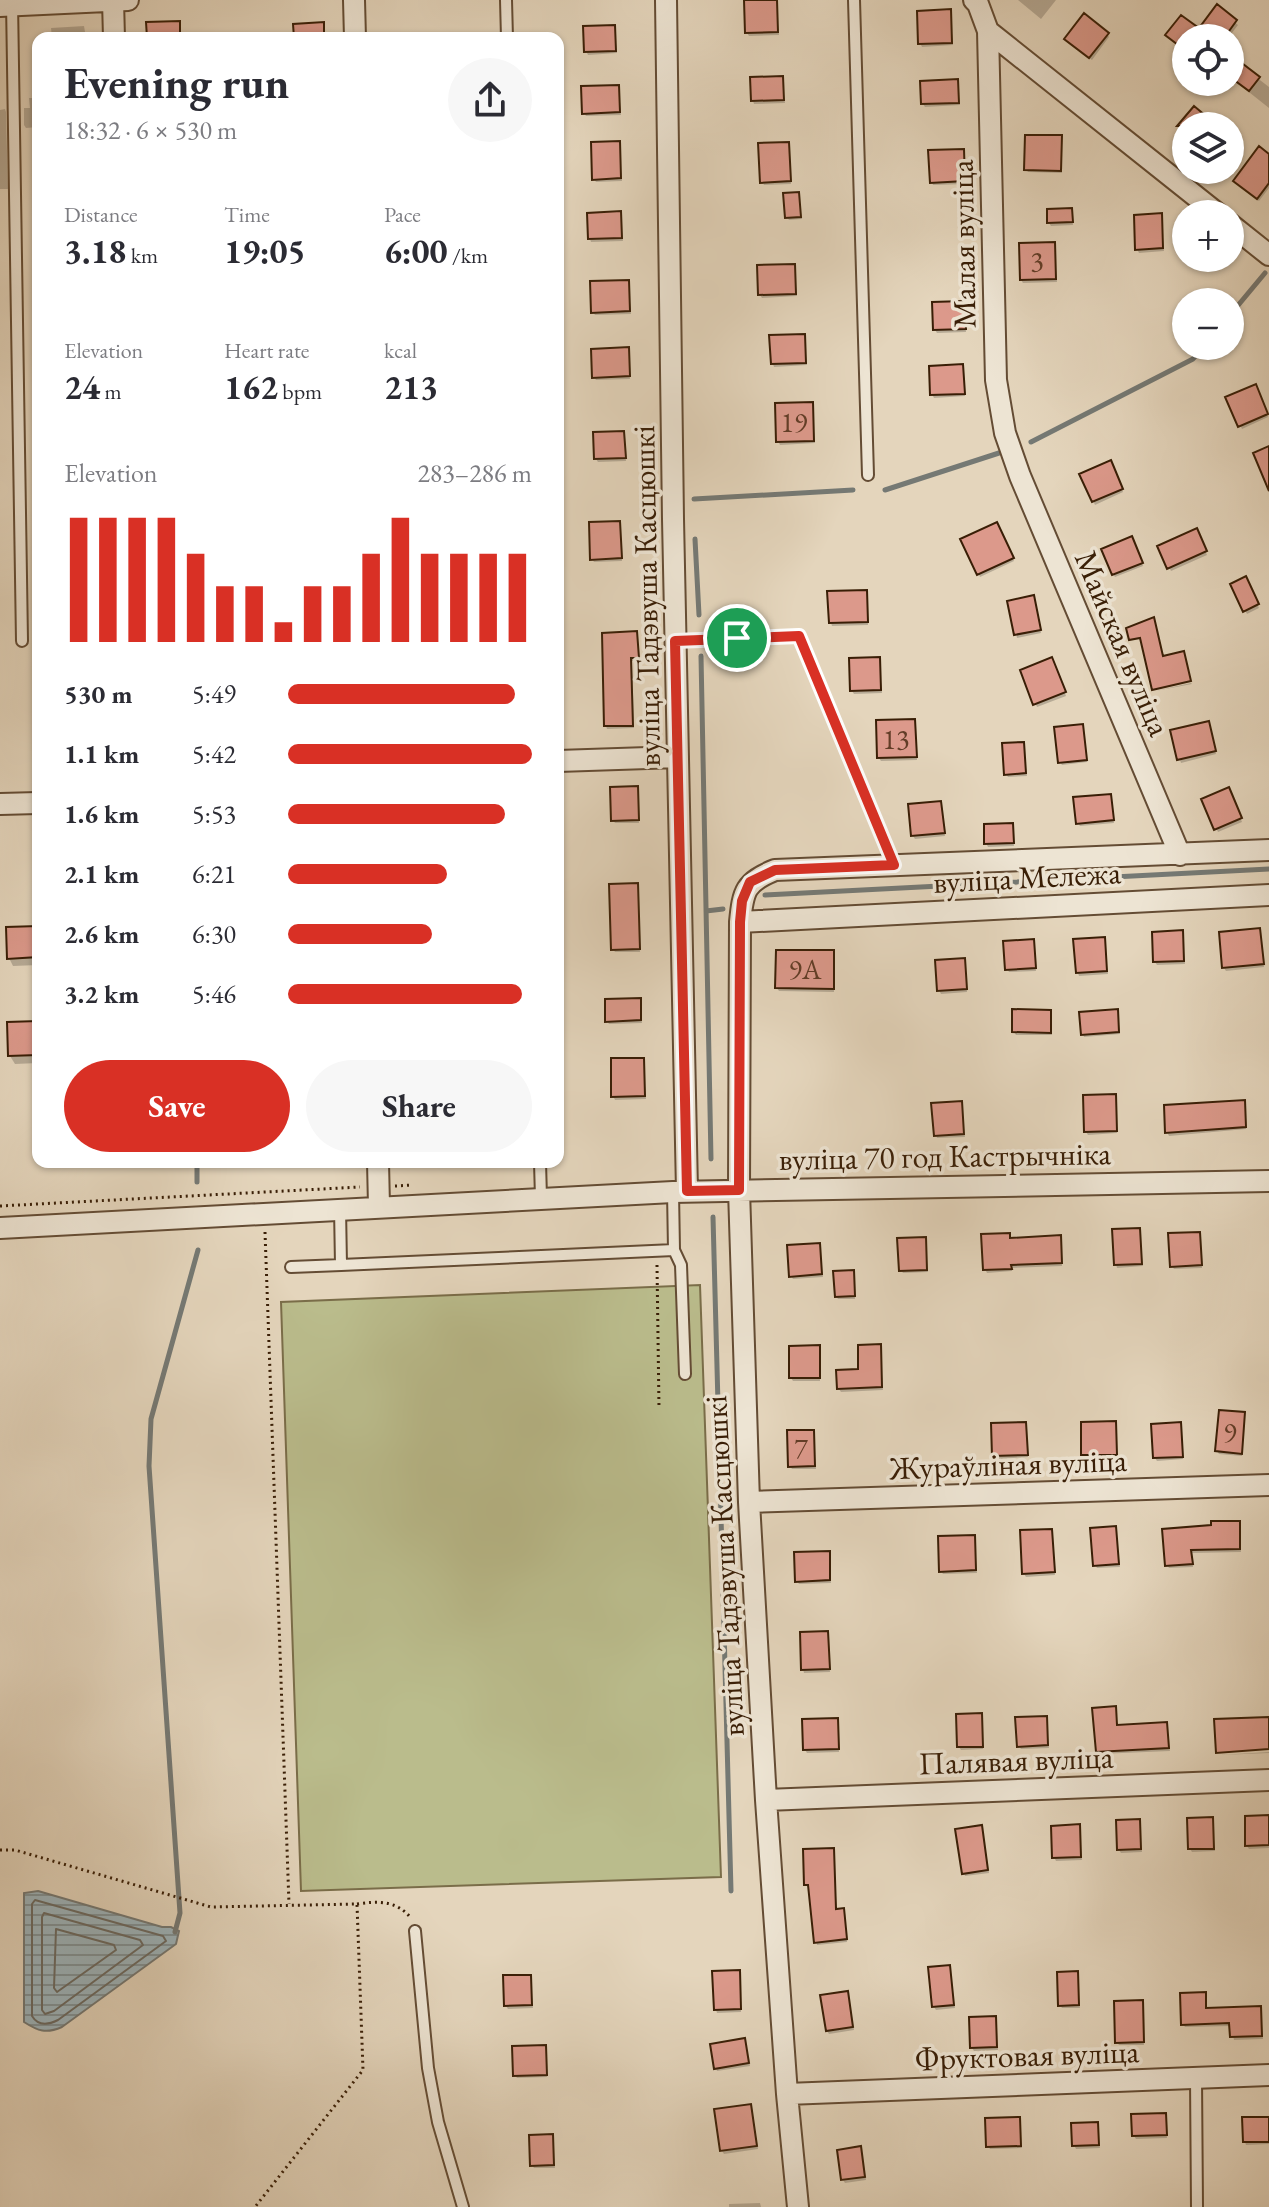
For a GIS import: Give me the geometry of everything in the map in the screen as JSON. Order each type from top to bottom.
[{"type":"street","points":[[113,0],[114,32]]},
{"type":"street","points":[[8,4],[128,0]]},
{"type":"street","points":[[354,0],[355,32]]},
{"type":"street","name":"вуліца Тадэвуша Касцюшкі","points":[[666,0],[678,757],[680,1192]]},
{"type":"street","points":[[974,0],[988,31],[1200,200]]},
{"type":"street","name":"Малая вуліца","points":[[988,31],[996,380],[1005,433],[1014,454]]},
{"type":"street","points":[[1244,232],[1265,244]]},
{"type":"street","name":"Майская вуліца","points":[[1014,454],[1020,476],[1180,855]]},
{"type":"street","points":[[564,761],[678,757]]},
{"type":"street","points":[[0,804],[32,803]]},
{"type":"street","points":[[894,865],[1269,850]]},
{"type":"street","name":"вуліца Тадэвуша Касцюшкі","points":[[798,2207],[766,1800],[749,1502],[739,1190],[740,922],[742,901],[750,882],[775,870],[894,865]]},
{"type":"street","name":"вуліца Мележа","points":[[740,922],[1269,895]]},
{"type":"street","points":[[378,1168],[379,1206]]},
{"type":"street","name":"вуліца 70 год Кастрычніка","points":[[0,1228],[680,1192],[1269,1181]]},
{"type":"street","name":"Жураўліная вуліца","points":[[749,1502],[1269,1485]]},
{"type":"street","name":"Палявая вуліца","points":[[766,1800],[1269,1780]]},
{"type":"street","name":"Фруктовая вуліца","points":[[787,2094],[1269,2075]]},
{"type":"lane","points":[[506,0],[507,32]]},
{"type":"lane","points":[[854,0],[868,475]]},
{"type":"lane","points":[[8,4],[22,641]]},
{"type":"lane","points":[[675,641],[799,636],[894,865]]},
{"type":"lane","points":[[540,1168],[541,1198]]},
{"type":"lane","points":[[680,1192],[674,1250],[681,1265],[685,1374]]},
{"type":"lane","points":[[340,1208],[341,1265]]},
{"type":"lane","points":[[291,1267],[674,1250]]},
{"type":"lane","points":[[415,1931],[428,2068],[438,2122],[463,2207]]},
{"type":"lane","points":[[1196,2078],[1197,2207]]},
{"type":"path","points":[[265,1232],[289,1905]]},
{"type":"path","points":[[659,1408],[655,1265],[681,1265]]},
{"type":"path","points":[[0,1850],[15,1850],[211,1907],[357,1904],[382,1900],[408,1913],[415,1931]]},
{"type":"path","points":[[255,2207],[363,2070],[357,1904]]},
{"type":"green space","points":[[700,1285],[721,1877],[301,1891],[281,1302]]},
{"type":"water","points":[[38,1891],[171,1927],[179,1931],[176,1944],[62,2027],[47,2031],[38,2029],[24,2022],[24,1893]]},
{"type":"building","points":[[744,0],[777,0],[778,32],[745,33]]},
{"type":"building","points":[[1217,4],[1237,20],[1234,24],[1202,24]]},
{"type":"building","points":[[951,9],[952,43],[918,44],[917,11]]},
{"type":"building","points":[[1084,13],[1109,33],[1089,58],[1064,39]]},
{"type":"building","points":[[1181,15],[1193,24],[1174,24]]},
{"type":"building","points":[[180,21],[180,32],[147,32],[146,22]]},
{"type":"building","points":[[324,22],[324,32],[294,32],[293,24]]},
{"type":"building","points":[[615,25],[616,51],[584,52],[583,26]]},
{"type":"building","points":[[1172,26],[1172,40],[1165,35]]},
{"type":"building","points":[[1244,65],[1260,77],[1249,91],[1244,87]]},
{"type":"building","points":[[783,76],[784,100],[751,101],[750,77]]},
{"type":"building","points":[[958,79],[959,103],[921,104],[920,81]]},
{"type":"building","points":[[619,85],[620,112],[582,114],[581,86]]},
{"type":"building","points":[[1025,135],[1062,135],[1061,171],[1024,170]]},
{"type":"building","points":[[620,141],[621,178],[592,180],[591,142]]},
{"type":"building","points":[[789,142],[791,181],[760,183],[758,143]]},
{"type":"building","points":[[1259,146],[1269,154],[1269,183],[1257,199],[1237,184],[1244,184],[1244,166]]},
{"type":"building","points":[[964,149],[965,181],[930,183],[928,150]]},
{"type":"building","points":[[799,192],[801,217],[785,218],[783,193]]},
{"type":"building","points":[[1072,208],[1073,222],[1047,223],[1047,209]]},
{"type":"building","points":[[621,211],[622,238],[588,239],[587,213]]},
{"type":"building","points":[[1162,213],[1163,248],[1135,250],[1134,215]]},
{"type":"building","points":[[1055,242],[1056,279],[1020,280],[1019,243]]},
{"type":"building","points":[[795,264],[796,294],[758,295],[757,265]]},
{"type":"building","points":[[629,280],[630,311],[591,313],[590,281]]},
{"type":"building","points":[[964,301],[966,329],[933,330],[932,302]]},
{"type":"building","points":[[805,334],[806,363],[771,364],[769,335]]},
{"type":"building","points":[[629,347],[630,376],[592,378],[591,349]]},
{"type":"building","points":[[963,364],[965,394],[930,395],[929,366]]},
{"type":"building","points":[[1256,384],[1268,414],[1238,427],[1225,397]]},
{"type":"building","points":[[813,402],[814,441],[776,442],[775,403]]},
{"type":"building","points":[[624,431],[626,458],[594,459],[593,432]]},
{"type":"building","points":[[1269,446],[1269,491],[1253,453]]},
{"type":"building","points":[[1111,460],[1123,489],[1092,502],[1079,474]]},
{"type":"building","points":[[620,521],[622,558],[590,560],[589,522]]},
{"type":"building","points":[[997,522],[1014,558],[977,575],[960,539]]},
{"type":"building","points":[[1197,528],[1207,551],[1167,569],[1157,546]]},
{"type":"building","points":[[1132,536],[1143,563],[1112,575],[1101,549]]},
{"type":"building","points":[[1246,576],[1259,604],[1243,612],[1230,584]]},
{"type":"building","points":[[867,590],[868,622],[829,623],[827,591]]},
{"type":"building","points":[[1034,595],[1041,630],[1014,635],[1007,601]]},
{"type":"building","points":[[1154,617],[1163,656],[1184,651],[1191,681],[1152,690],[1140,638],[1129,640],[1126,628]]},
{"type":"building","points":[[637,631],[639,658],[631,658],[633,726],[604,726],[602,633]]},
{"type":"building","points":[[880,657],[881,690],[850,691],[849,658]]},
{"type":"building","points":[[1052,657],[1066,692],[1033,705],[1020,670]]},
{"type":"building","points":[[915,719],[917,757],[877,758],[876,720]]},
{"type":"building","points":[[1209,721],[1216,751],[1177,760],[1170,730]]},
{"type":"building","points":[[1083,724],[1087,760],[1058,763],[1054,727]]},
{"type":"building","points":[[1024,742],[1026,773],[1004,775],[1002,743]]},
{"type":"building","points":[[638,786],[639,820],[611,821],[610,787]]},
{"type":"building","points":[[1229,787],[1242,818],[1214,830],[1201,799]]},
{"type":"building","points":[[1111,794],[1114,820],[1076,824],[1073,797]]},
{"type":"building","points":[[941,801],[945,833],[911,836],[908,804]]},
{"type":"building","points":[[1013,823],[1014,843],[984,844],[984,824]]},
{"type":"building","points":[[638,883],[640,949],[611,950],[609,884]]},
{"type":"building","points":[[32,926],[32,957],[7,959],[6,927]]},
{"type":"building","points":[[1260,928],[1264,964],[1222,968],[1219,932]]},
{"type":"building","points":[[1183,930],[1184,961],[1153,962],[1152,932]]},
{"type":"building","points":[[1105,937],[1107,971],[1076,973],[1073,939]]},
{"type":"building","points":[[1034,939],[1036,968],[1005,970],[1003,941]]},
{"type":"building","points":[[776,950],[834,950],[834,989],[775,988]]},
{"type":"building","points":[[965,958],[967,989],[937,991],[935,960]]},
{"type":"building","points":[[641,998],[641,1020],[605,1022],[605,999]]},
{"type":"building","points":[[1012,1009],[1051,1010],[1051,1033],[1012,1032]]},
{"type":"building","points":[[1118,1009],[1119,1032],[1081,1035],[1079,1012]]},
{"type":"building","points":[[32,1021],[32,1055],[8,1056],[7,1022]]},
{"type":"building","points":[[611,1058],[644,1058],[645,1096],[611,1097]]},
{"type":"building","points":[[1116,1094],[1117,1131],[1084,1132],[1083,1095]]},
{"type":"building","points":[[1245,1100],[1246,1127],[1165,1133],[1164,1105]]},
{"type":"building","points":[[962,1101],[964,1134],[934,1136],[931,1103]]},
{"type":"building","points":[[1140,1228],[1142,1264],[1114,1265],[1112,1229]]},
{"type":"building","points":[[1200,1232],[1202,1265],[1170,1267],[1168,1233]]},
{"type":"building","points":[[1010,1233],[1010,1238],[1061,1235],[1062,1263],[1011,1265],[1012,1269],[983,1270],[981,1234]]},
{"type":"building","points":[[926,1237],[927,1270],[899,1271],[897,1238]]},
{"type":"building","points":[[820,1243],[822,1274],[789,1277],[787,1245]]},
{"type":"building","points":[[854,1270],[855,1296],[835,1297],[833,1271]]},
{"type":"building","points":[[881,1344],[882,1387],[837,1389],[836,1370],[858,1369],[858,1345]]},
{"type":"building","points":[[820,1345],[820,1378],[789,1378],[789,1346]]},
{"type":"building","points":[[1219,1410],[1245,1412],[1242,1454],[1215,1451]]},
{"type":"building","points":[[1116,1421],[1117,1455],[1081,1455],[1081,1422]]},
{"type":"building","points":[[1026,1422],[1028,1455],[992,1456],[991,1423]]},
{"type":"building","points":[[1181,1422],[1183,1457],[1153,1458],[1151,1424]]},
{"type":"building","points":[[787,1430],[814,1430],[815,1466],[788,1467]]},
{"type":"building","points":[[1211,1521],[1240,1521],[1240,1549],[1191,1550],[1193,1564],[1165,1566],[1162,1529],[1211,1525]]},
{"type":"building","points":[[1116,1526],[1119,1564],[1093,1566],[1090,1528]]},
{"type":"building","points":[[1052,1529],[1055,1572],[1022,1574],[1020,1530]]},
{"type":"building","points":[[975,1535],[976,1570],[939,1572],[938,1536]]},
{"type":"building","points":[[830,1551],[830,1580],[795,1582],[794,1552]]},
{"type":"building","points":[[828,1631],[830,1669],[801,1670],[800,1632]]},
{"type":"building","points":[[1116,1706],[1117,1725],[1167,1722],[1169,1748],[1096,1752],[1092,1708]]},
{"type":"building","points":[[982,1713],[983,1747],[957,1747],[956,1714]]},
{"type":"building","points":[[1047,1716],[1048,1745],[1017,1747],[1015,1717]]},
{"type":"building","points":[[1269,1717],[1269,1749],[1216,1753],[1214,1719]]},
{"type":"building","points":[[838,1718],[839,1749],[803,1750],[802,1719]]},
{"type":"building","points":[[1269,1815],[1269,1845],[1245,1846],[1245,1816]]},
{"type":"building","points":[[1213,1817],[1214,1849],[1188,1849],[1187,1818]]},
{"type":"building","points":[[1140,1819],[1141,1849],[1117,1850],[1116,1820]]},
{"type":"building","points":[[1080,1824],[1081,1857],[1052,1858],[1051,1826]]},
{"type":"building","points":[[982,1825],[988,1870],[962,1874],[955,1829]]},
{"type":"building","points":[[834,1848],[836,1909],[844,1908],[847,1939],[814,1943],[808,1885],[804,1885],[803,1849]]},
{"type":"building","points":[[950,1965],[954,2005],[932,2007],[928,1967]]},
{"type":"building","points":[[740,1970],[741,2009],[714,2010],[712,1971]]},
{"type":"building","points":[[1078,1971],[1079,2005],[1058,2006],[1057,1972]]},
{"type":"building","points":[[503,1975],[531,1975],[532,2005],[504,2006]]},
{"type":"building","points":[[848,1991],[853,2027],[826,2031],[820,1995]]},
{"type":"building","points":[[1206,1992],[1206,2008],[1261,2006],[1262,2036],[1230,2037],[1229,2023],[1181,2025],[1180,1993]]},
{"type":"building","points":[[1143,2000],[1144,2042],[1115,2043],[1114,2001]]},
{"type":"building","points":[[996,2016],[997,2047],[970,2048],[969,2017]]},
{"type":"building","points":[[745,2038],[749,2063],[714,2069],[710,2044]]},
{"type":"building","points":[[546,2045],[547,2075],[513,2076],[512,2046]]},
{"type":"building","points":[[751,2104],[757,2146],[720,2151],[714,2109]]},
{"type":"building","points":[[1166,2113],[1167,2135],[1132,2136],[1131,2114]]},
{"type":"building","points":[[1020,2117],[1021,2146],[986,2147],[985,2118]]},
{"type":"building","points":[[1242,2117],[1269,2117],[1269,2142],[1243,2142]]},
{"type":"building","points":[[1098,2122],[1099,2145],[1072,2146],[1071,2123]]},
{"type":"building","points":[[553,2134],[554,2165],[530,2166],[529,2135]]},
{"type":"building","points":[[861,2146],[865,2177],[841,2180],[837,2150]]},
{"type":"waterway","points":[[1244,298],[1265,273]]},
{"type":"waterway","points":[[1031,442],[1191,360]]},
{"type":"waterway","points":[[885,490],[999,453]]},
{"type":"waterway","points":[[694,499],[853,490]]},
{"type":"waterway","points":[[695,539],[699,615]]},
{"type":"waterway","points":[[701,656],[711,1159]]},
{"type":"waterway","points":[[765,895],[1269,869]]},
{"type":"waterway","points":[[706,911],[723,909]]},
{"type":"waterway","points":[[197,1168],[197,1182]]},
{"type":"waterway","points":[[713,1217],[731,1891]]},
{"type":"waterway","points":[[175,1932],[180,1913],[149,1466],[151,1419],[198,1250]]},
{"type":"route","points":[[799,636],[894,865],[775,870],[750,882],[742,901],[740,922],[739,1190],[687,1191],[675,641],[737,638],[799,636]]}]
